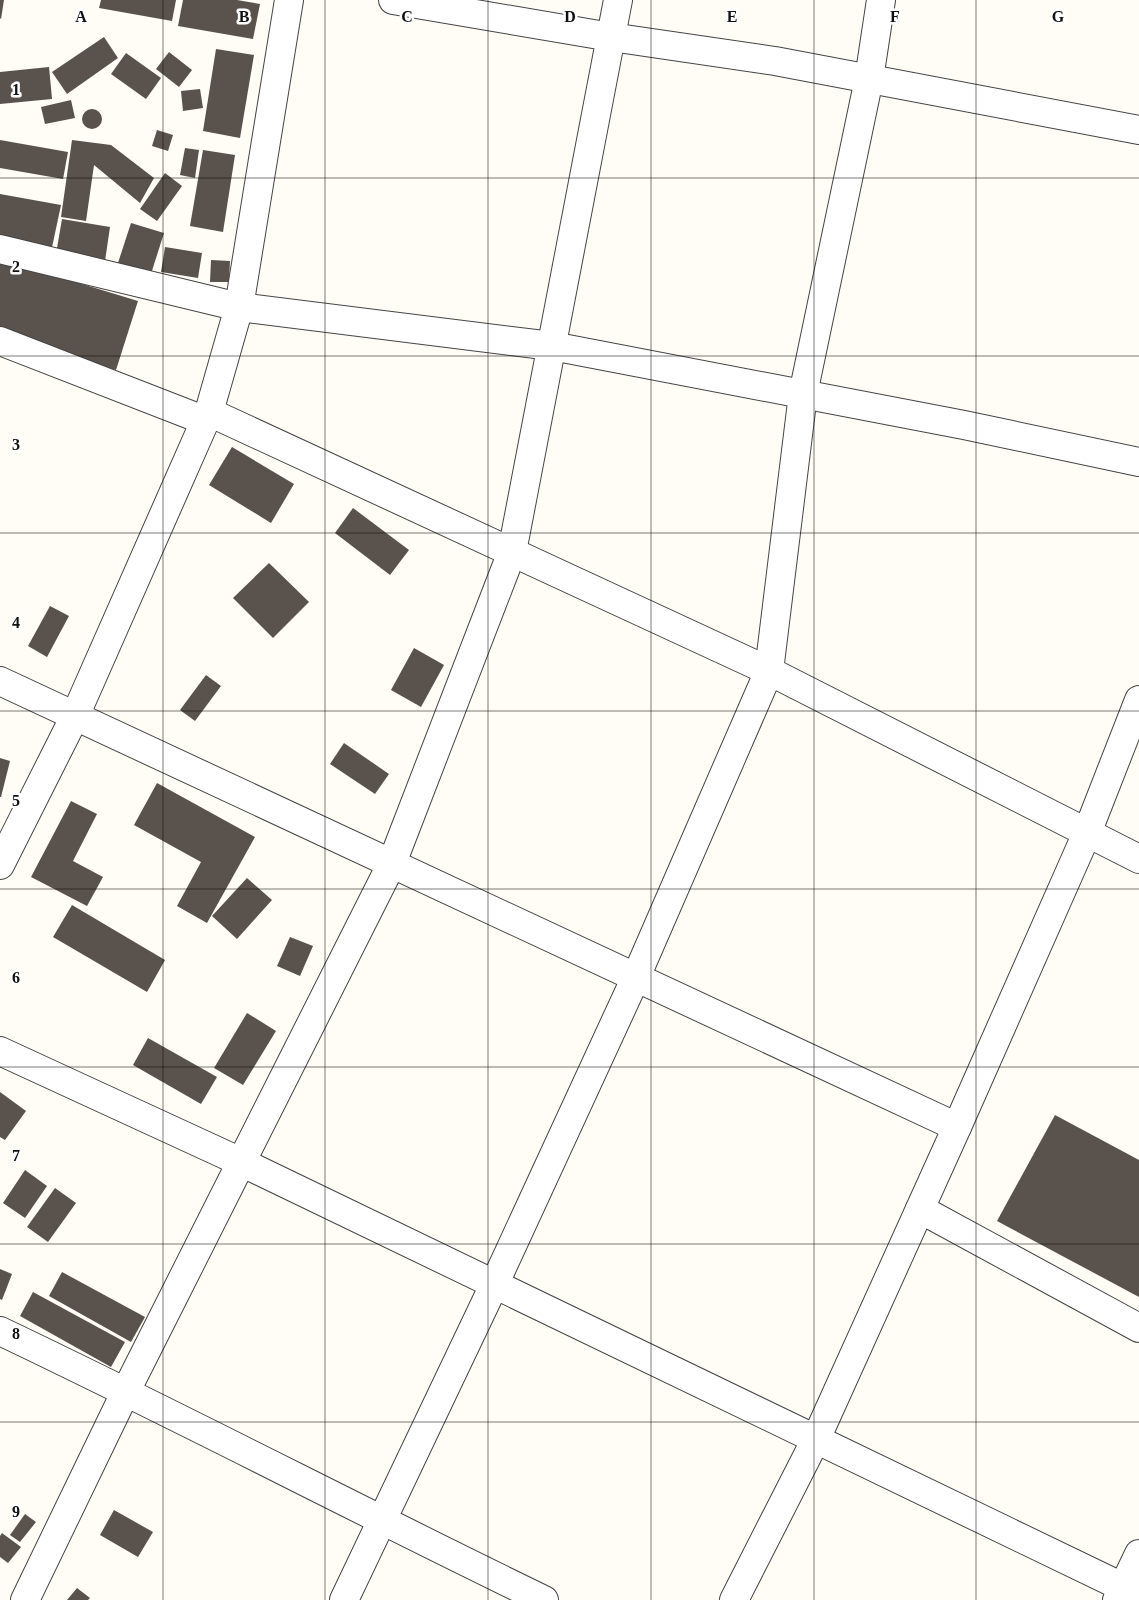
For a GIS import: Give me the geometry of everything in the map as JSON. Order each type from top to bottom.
[{"type":"street","points":[[0,865],[75,716],[207,416],[238,307],[289,0]]},
{"type":"street","points":[[393,0],[611,37],[775,61],[1139,130]]},
{"type":"street","points":[[25,1600],[126,1391],[392,863],[512,552],[618,0]]},
{"type":"street","points":[[344,1600],[494,1285],[636,977],[769,671],[802,394],[869,79],[881,0]]},
{"type":"street","points":[[0,249],[238,307],[552,346],[1139,462]]},
{"type":"street","points":[[0,341],[207,416],[512,552],[769,671],[1139,859]]},
{"type":"street","points":[[0,681],[957,1127]]},
{"type":"street","points":[[734,1600],[816,1439],[957,1127],[1087,833],[1139,700]]},
{"type":"street","points":[[0,1051],[241,1162],[816,1439],[1127,1594],[1139,1554]]},
{"type":"street","points":[[920,1209],[1139,1328]]},
{"type":"street","points":[[0,1331],[126,1391],[381,1521],[544,1600]]},
{"type":"building","points":[[0,0],[4,0],[1,19],[0,18]]},
{"type":"building","points":[[101,0],[176,0],[172,21],[99,8]]},
{"type":"building","points":[[183,0],[237,0],[260,4],[253,39],[178,26]]},
{"type":"building","points":[[104,37],[118,58],[67,94],[52,72]]},
{"type":"building","points":[[216,49],[254,55],[240,138],[203,131]]},
{"type":"building","points":[[169,52],[192,70],[179,87],[156,69]]},
{"type":"building","points":[[126,53],[161,78],[146,99],[111,74]]},
{"type":"building","points":[[49,67],[52,99],[0,104],[0,72]]},
{"type":"building","points":[[200,89],[203,108],[183,111],[181,91]]},
{"type":"building","points":[[71,100],[75,118],[45,124],[41,107]]},
{"type":"building","points":[[88,109],[96,109],[102,115],[102,123],[96,129],[88,129],[82,123],[82,115]]},
{"type":"building","points":[[157,130],[173,135],[168,151],[152,146]]},
{"type":"building","points":[[0,140],[68,152],[63,179],[0,168]]},
{"type":"building","points":[[72,140],[111,145],[154,178],[140,203],[94,165],[86,221],[61,217]]},
{"type":"building","points":[[185,148],[199,150],[195,178],[180,175]]},
{"type":"building","points":[[203,150],[235,155],[223,232],[190,226]]},
{"type":"building","points":[[165,173],[182,186],[157,221],[140,209]]},
{"type":"building","points":[[0,194],[61,205],[51,252],[0,242]]},
{"type":"building","points":[[62,219],[110,227],[105,261],[56,254]]},
{"type":"building","points":[[131,223],[164,233],[150,277],[117,266]]},
{"type":"building","points":[[165,247],[202,253],[198,278],[161,272]]},
{"type":"building","points":[[0,259],[138,301],[116,370],[0,334]]},
{"type":"building","points":[[211,260],[230,261],[229,282],[210,282]]},
{"type":"building","points":[[232,447],[294,484],[271,523],[209,485]]},
{"type":"building","points":[[353,508],[409,550],[390,575],[335,533]]},
{"type":"building","points":[[269,563],[309,602],[273,638],[233,598]]},
{"type":"building","points":[[50,606],[69,616],[47,657],[28,646]]},
{"type":"building","points":[[414,648],[444,665],[421,707],[391,690]]},
{"type":"building","points":[[206,675],[221,686],[195,721],[180,710]]},
{"type":"building","points":[[344,743],[389,774],[375,794],[330,764]]},
{"type":"building","points":[[0,758],[10,761],[1,797],[0,797]]},
{"type":"building","points":[[157,783],[255,837],[207,923],[177,906],[201,862],[134,825]]},
{"type":"building","points":[[71,801],[97,814],[73,861],[103,877],[87,906],[31,877]]},
{"type":"building","points":[[247,878],[272,900],[237,939],[212,916]]},
{"type":"building","points":[[72,905],[165,960],[147,992],[53,937]]},
{"type":"building","points":[[290,937],[313,946],[300,976],[277,966]]},
{"type":"building","points":[[247,1013],[276,1031],[243,1085],[214,1068]]},
{"type":"building","points":[[148,1038],[217,1077],[201,1104],[133,1065]]},
{"type":"building","points":[[0,1092],[26,1111],[5,1140],[0,1137]]},
{"type":"building","points":[[1055,1115],[1139,1160],[1139,1297],[997,1221]]},
{"type":"building","points":[[25,1170],[47,1186],[25,1218],[3,1203]]},
{"type":"building","points":[[55,1188],[76,1203],[48,1242],[27,1227]]},
{"type":"building","points":[[0,1269],[12,1274],[2,1300],[0,1299]]},
{"type":"building","points":[[62,1272],[145,1317],[131,1342],[49,1296]]},
{"type":"building","points":[[33,1292],[125,1342],[111,1367],[20,1316]]},
{"type":"building","points":[[114,1510],[153,1532],[138,1557],[100,1535]]},
{"type":"building","points":[[25,1514],[36,1522],[20,1542],[10,1535]]},
{"type":"building","points":[[2,1533],[21,1547],[8,1563],[0,1557],[0,1536]]},
{"type":"building","points":[[77,1588],[90,1598],[88,1600],[67,1600]]}]
